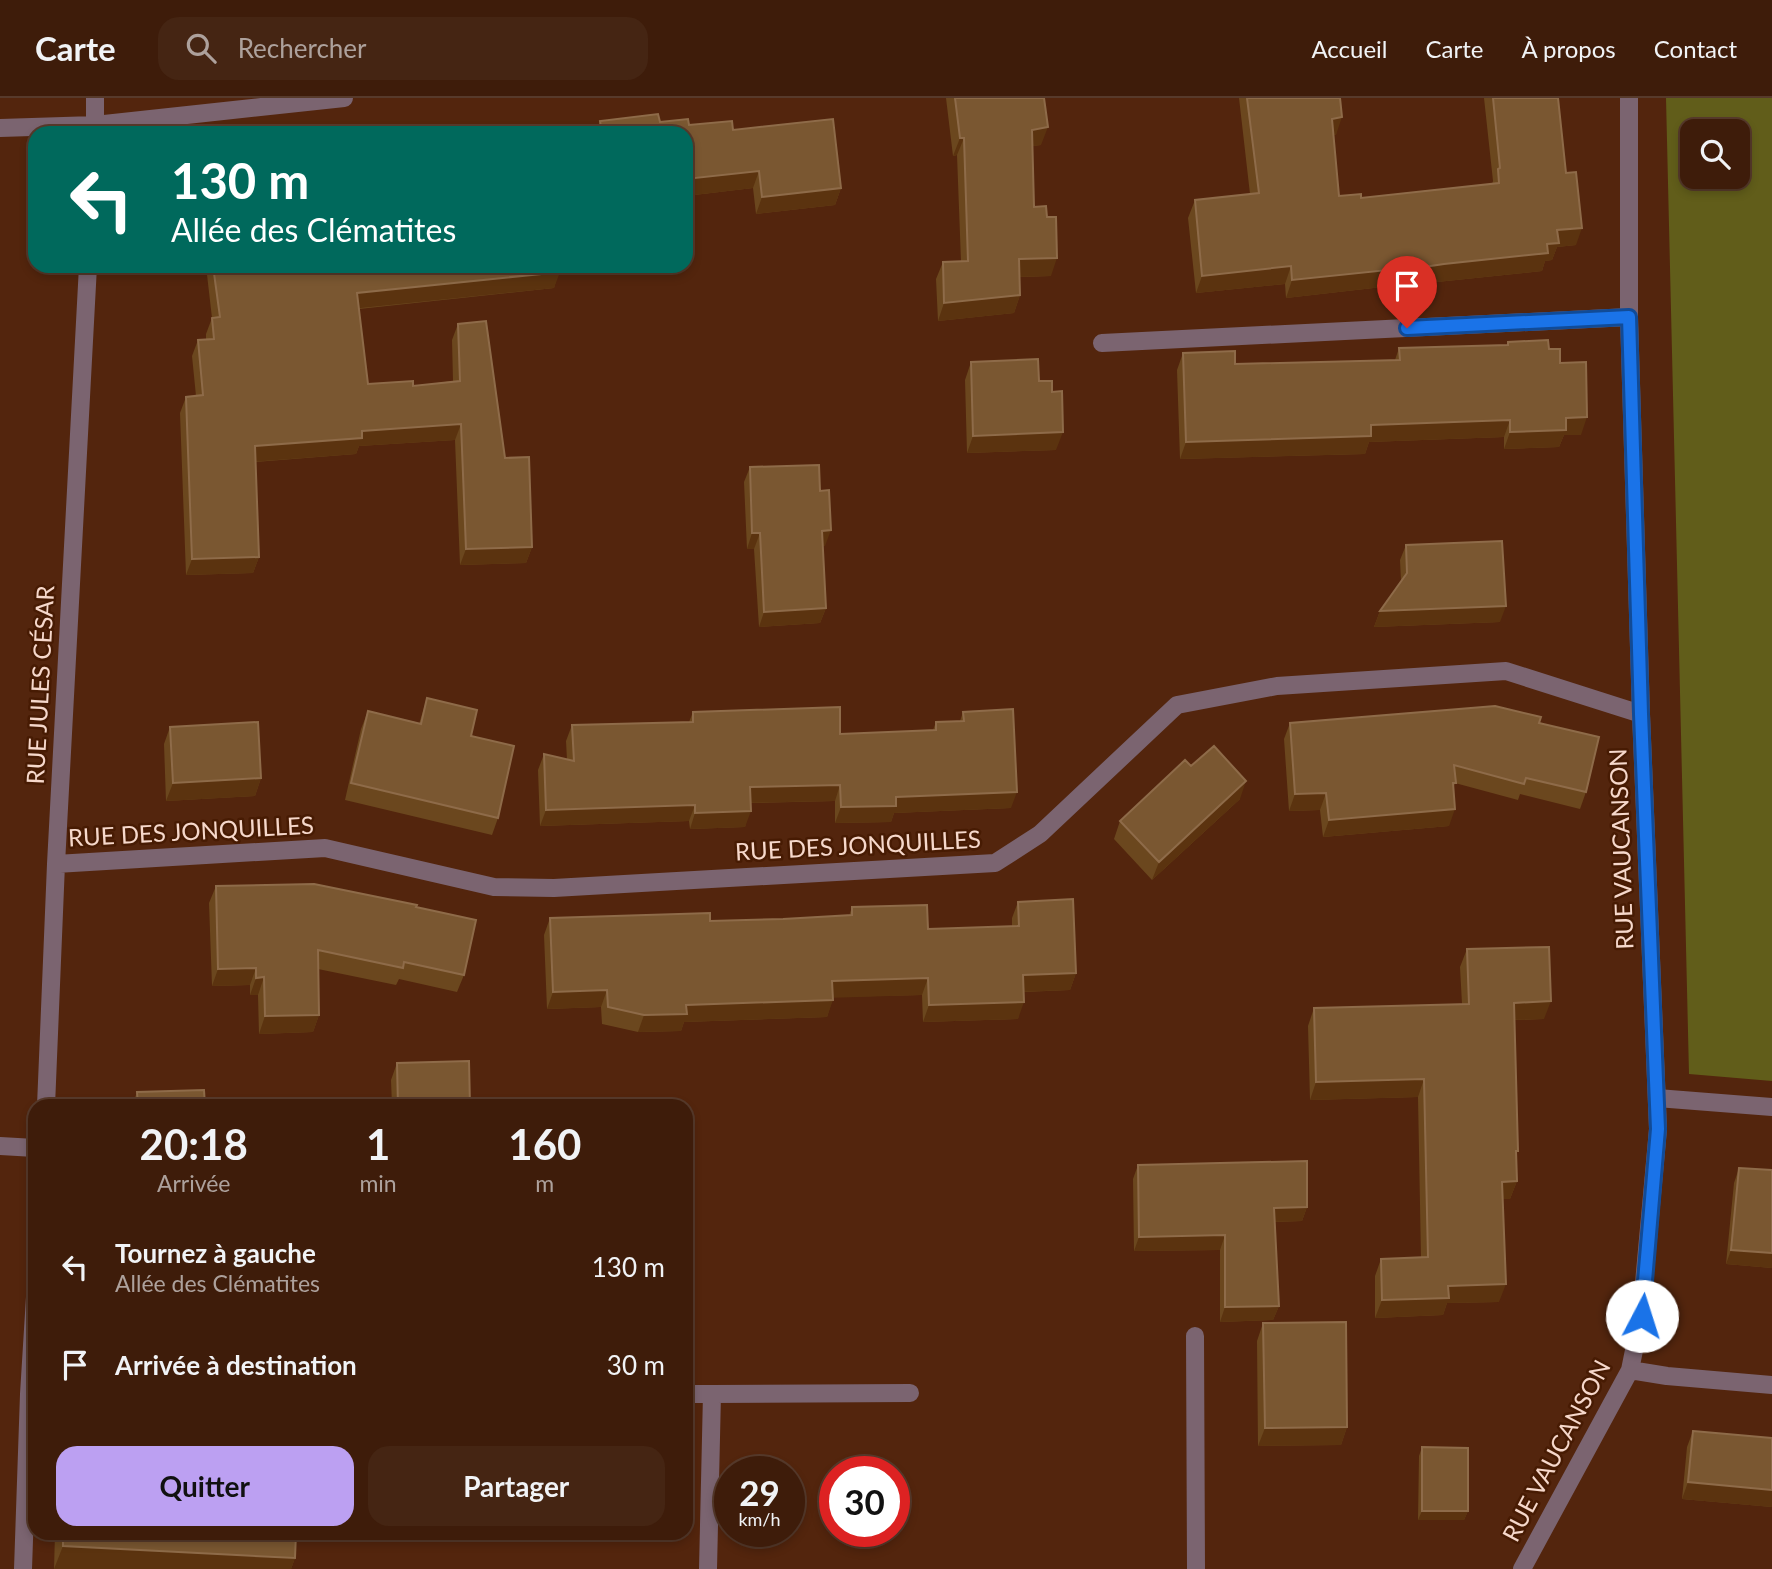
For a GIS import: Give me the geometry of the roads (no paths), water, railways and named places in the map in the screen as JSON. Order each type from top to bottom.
[{"type":"street","points":[[95,98],[95,126]]},
{"type":"street","points":[[119,126],[344,98]]},
{"type":"street","name":"RUE VAUCANSON","points":[[1522,1569],[1630,1370],[1642,1316],[1658,1129],[1641,714],[1629,317],[1629,98]]},
{"type":"street","points":[[0,128],[28,128]]},
{"type":"street","name":"RUE JULES CÉSAR","points":[[46,1099],[88,273]]},
{"type":"street","points":[[1102,343],[1629,317]]},
{"type":"street","name":"RUE DES JONQUILLES","points":[[57,864],[325,848],[494,887],[554,888],[995,863],[1040,834],[1177,705],[1277,686],[1506,671],[1641,714]]},
{"type":"street","points":[[1657,1098],[1772,1107]]},
{"type":"street","points":[[0,1146],[28,1148]]},
{"type":"street","points":[[1195,1336],[1196,1569]]},
{"type":"street","points":[[1630,1370],[1772,1385]]},
{"type":"street","points":[[693,1394],[909,1393]]},
{"type":"street","points":[[708,1569],[712,1395]]},
{"type":"street","points":[[23,1569],[28,1423]]}]
